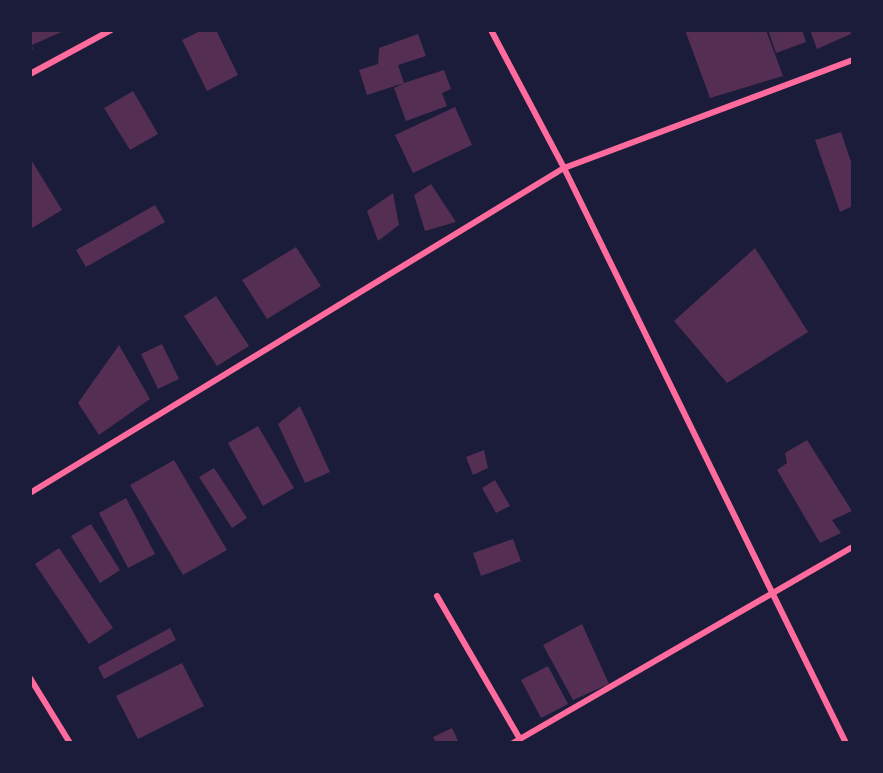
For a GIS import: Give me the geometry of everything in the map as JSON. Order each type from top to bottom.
[{"type":"street","points":[[30,74],[111,30]]},
{"type":"street","points":[[492,30],[564,168],[846,743]]},
{"type":"street","points":[[30,493],[564,168],[853,60]]},
{"type":"street","points":[[513,743],[853,547]]},
{"type":"street","points":[[438,596],[520,739]]},
{"type":"street","points":[[30,678],[70,743]]},
{"type":"building","points":[[30,30],[66,30],[32,45],[33,49],[30,50]]},
{"type":"building","points":[[202,30],[216,30],[238,75],[207,91],[182,40]]},
{"type":"building","points":[[685,30],[766,30],[783,76],[710,98]]},
{"type":"building","points":[[768,30],[802,30],[806,42],[776,53]]},
{"type":"building","points":[[810,30],[853,30],[853,33],[817,49]]},
{"type":"building","points":[[418,34],[426,56],[398,65],[404,83],[367,95],[359,70],[378,64],[379,48]]},
{"type":"building","points":[[444,70],[451,89],[442,93],[447,106],[406,121],[394,88]]},
{"type":"building","points":[[133,91],[158,134],[130,150],[104,108]]},
{"type":"building","points":[[455,107],[472,145],[413,173],[395,135]]},
{"type":"building","points":[[841,132],[853,168],[853,206],[840,212],[815,140]]},
{"type":"building","points":[[30,158],[62,210],[32,228],[30,225]]},
{"type":"building","points":[[431,184],[456,222],[425,231],[414,195]]},
{"type":"building","points":[[393,193],[399,225],[378,241],[367,211]]},
{"type":"building","points":[[155,205],[165,222],[86,267],[76,250]]},
{"type":"building","points":[[296,247],[321,286],[267,319],[242,280]]},
{"type":"building","points":[[755,248],[808,332],[727,383],[674,321]]},
{"type":"building","points":[[216,296],[249,346],[217,366],[184,316]]},
{"type":"building","points":[[162,344],[179,379],[158,389],[141,354]]},
{"type":"building","points":[[119,345],[150,399],[99,435],[78,403]]},
{"type":"building","points":[[300,406],[330,472],[305,483],[278,424]]},
{"type":"building","points":[[258,426],[294,488],[263,506],[228,443]]},
{"type":"building","points":[[807,440],[852,511],[832,520],[841,533],[820,543],[777,470],[787,463],[785,453]]},
{"type":"building","points":[[484,450],[488,468],[473,475],[466,457]]},
{"type":"building","points":[[174,460],[227,550],[183,575],[130,485]]},
{"type":"building","points":[[214,468],[247,518],[232,528],[199,477]]},
{"type":"building","points":[[495,480],[510,506],[496,513],[482,488]]},
{"type":"building","points":[[126,498],[155,554],[128,568],[99,513]]},
{"type":"building","points":[[91,524],[120,570],[100,583],[71,536]]},
{"type":"building","points":[[513,539],[521,561],[481,576],[473,553]]},
{"type":"building","points":[[59,548],[113,628],[89,644],[35,564]]},
{"type":"building","points":[[582,624],[609,684],[573,700],[543,645]]},
{"type":"building","points":[[170,628],[176,640],[104,679],[98,667]]},
{"type":"building","points":[[182,663],[204,706],[138,739],[116,696]]},
{"type":"building","points":[[548,666],[568,704],[541,718],[521,680]]},
{"type":"building","points":[[452,728],[459,743],[436,743],[433,737]]}]
